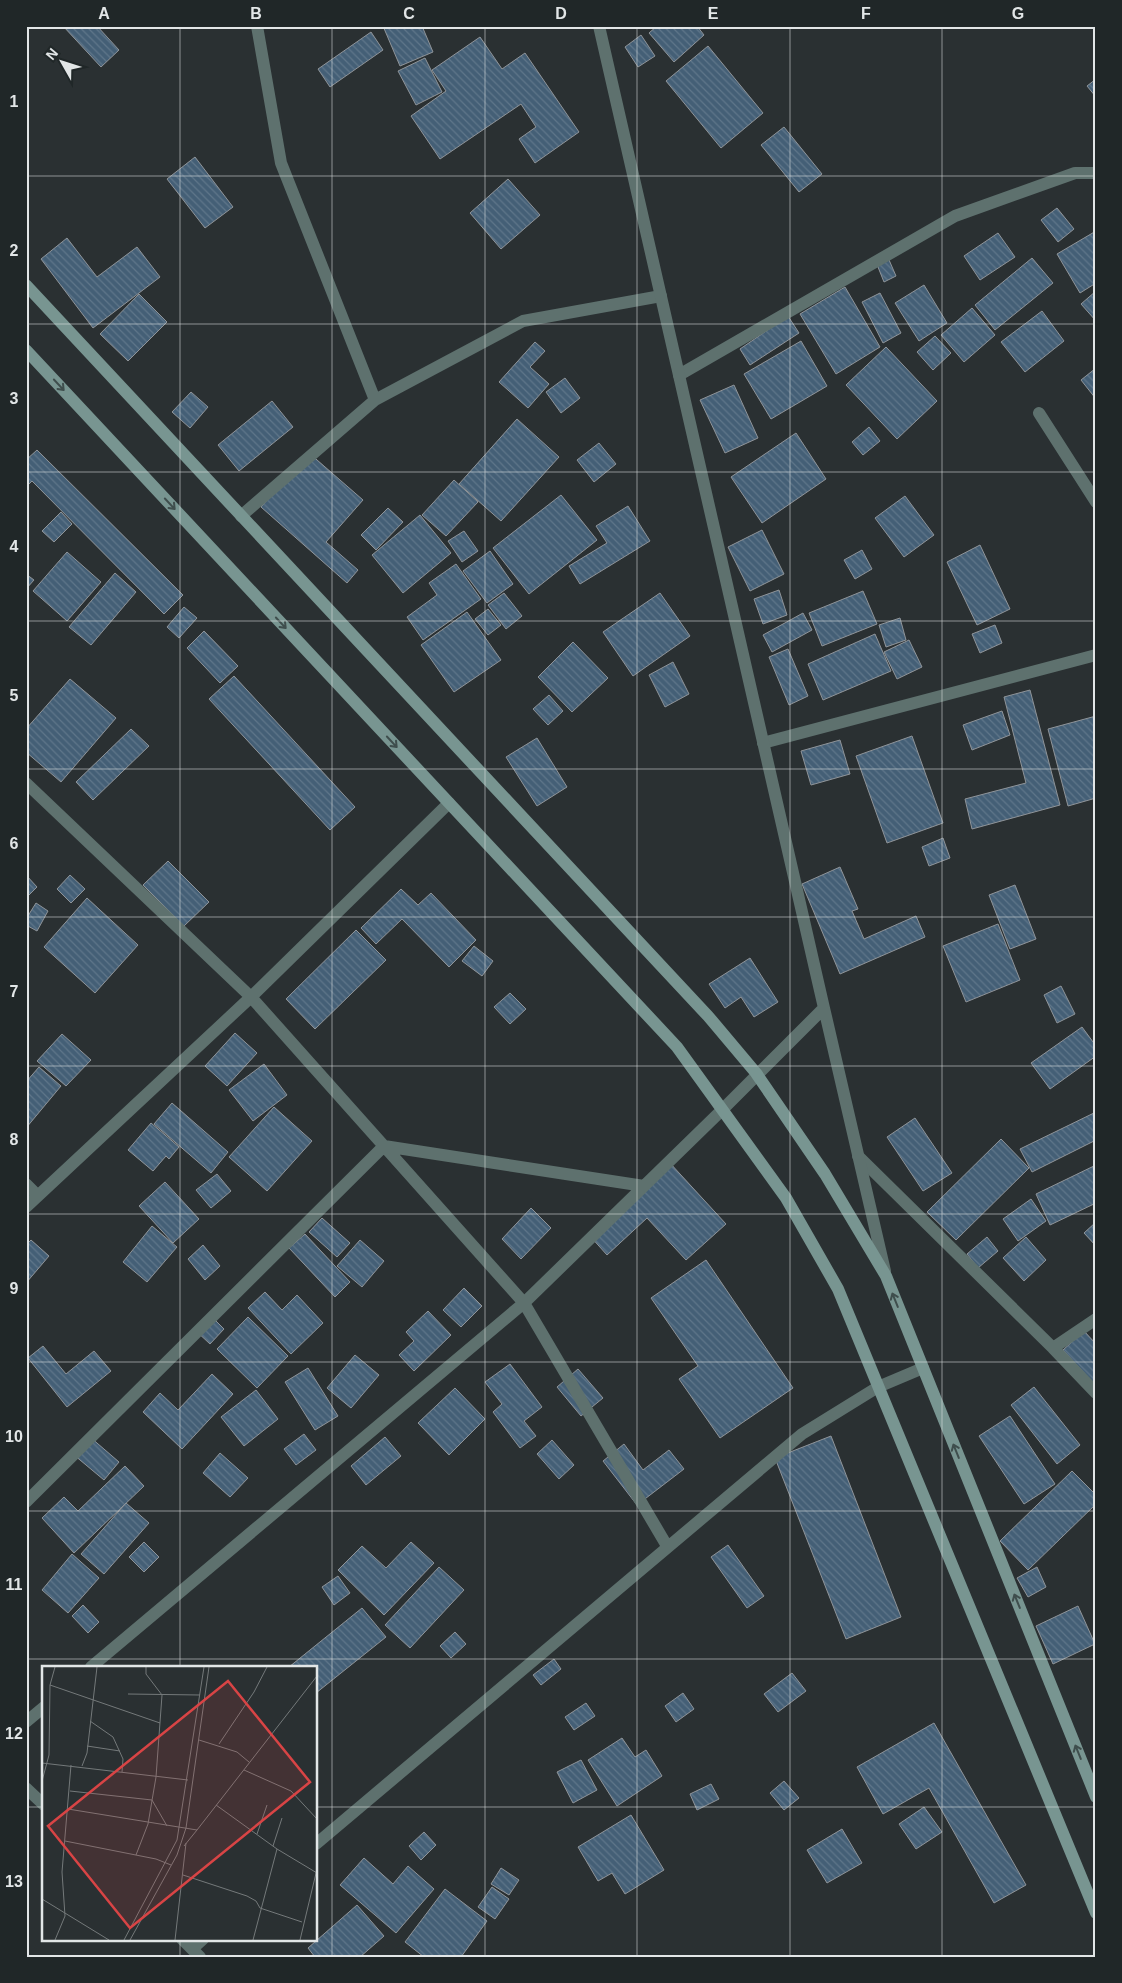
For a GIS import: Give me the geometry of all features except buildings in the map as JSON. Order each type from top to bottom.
[{"type":"main road","points":[[26,285],[708,1016],[756,1073],[826,1174],[886,1276],[1096,1797]]},
{"type":"main road","points":[[26,350],[676,1048],[723,1109],[786,1198],[838,1290],[1096,1912]]},
{"type":"street","points":[[257,26],[281,163],[375,400]]},
{"type":"street","points":[[599,26],[886,1276]]},
{"type":"street","points":[[679,375],[955,216],[1075,173],[1096,173]]},
{"type":"street","points":[[241,516],[375,400],[523,321],[661,296]]},
{"type":"street","points":[[1039,414],[1096,502]]},
{"type":"street","points":[[763,743],[1096,655]]},
{"type":"street","points":[[26,783],[251,997],[524,1303],[667,1546]]},
{"type":"street","points":[[26,1207],[251,997],[449,803]]},
{"type":"street","points":[[92,1666],[524,1303],[824,1008]]},
{"type":"street","points":[[384,1146],[644,1186]]},
{"type":"street","points":[[26,1502],[384,1146]]},
{"type":"street","points":[[858,1156],[1053,1348],[1096,1393]]},
{"type":"street","points":[[26,1184],[38,1196]]},
{"type":"street","points":[[1053,1348],[1096,1319]]},
{"type":"street","points":[[318,1842],[802,1434],[878,1386],[923,1368]]},
{"type":"street","points":[[26,1722],[42,1709]]},
{"type":"street","points":[[26,1788],[42,1803]]},
{"type":"street","points":[[183,1940],[196,1953],[202,1940]]}]
